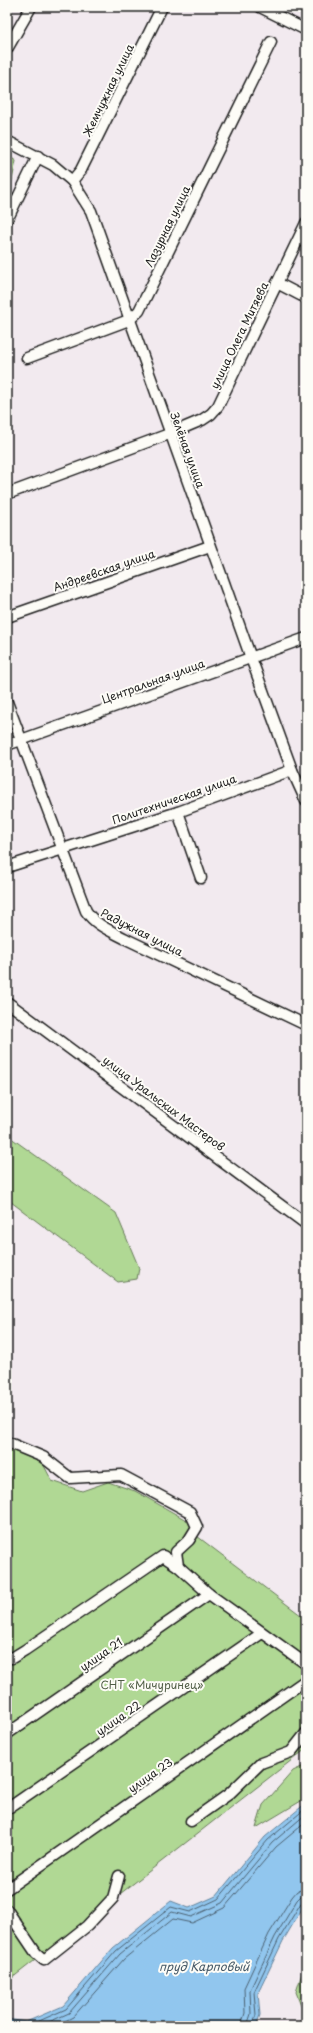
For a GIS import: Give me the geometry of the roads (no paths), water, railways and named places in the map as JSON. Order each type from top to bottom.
[{"type":"street","points":[[7,49],[31,7]]},
{"type":"street","name":"Жемчужная улица","points":[[72,181],[82,170],[162,7]]},
{"type":"street","points":[[260,7],[306,30]]},
{"type":"street","name":"Лазурная улица","points":[[27,358],[129,320],[139,311],[271,42]]},
{"type":"street","name":"Зелёная улица","points":[[7,141],[53,165],[72,181],[91,211],[169,434],[292,770],[306,801]]},
{"type":"street","points":[[7,220],[38,156]]},
{"type":"street","name":"улица Олега Митяева","points":[[7,494],[169,434],[202,420],[211,414],[218,406],[306,223]]},
{"type":"street","points":[[277,283],[306,298]]},
{"type":"street","name":"Андреевская улица","points":[[7,617],[210,546]]},
{"type":"street","name":"Центральная улица","points":[[7,745],[306,638]]},
{"type":"street","name":"Радужная улица","points":[[7,702],[64,848],[86,911],[91,919],[120,936],[306,1025]]},
{"type":"street","name":"Политехническая улица","points":[[64,848],[178,812],[292,770]]},
{"type":"street","points":[[178,812],[201,878]]},
{"type":"street","points":[[7,867],[64,848]]},
{"type":"street","name":"улица Уральских Мастеров","points":[[7,1002],[306,1224]]},
{"type":"street","points":[[7,1442],[43,1457],[70,1478],[121,1475],[190,1512],[197,1527],[189,1540],[176,1552],[178,1566]]},
{"type":"street","points":[[7,1658],[12,1658],[25,1650],[163,1556],[178,1566],[209,1594],[306,1664]]},
{"type":"street","name":"улица 21","points":[[7,1734],[209,1594]]},
{"type":"street","name":"улица 22","points":[[7,1809],[262,1633]]},
{"type":"street","name":"улица 23","points":[[7,1888],[306,1680]]},
{"type":"street","points":[[191,1821],[229,1794],[261,1763],[291,1752],[306,1733]]},
{"type":"street","points":[[7,1910],[36,1953],[44,1960],[87,1926],[113,1898],[119,1876]]},
{"type":"water","name":"пруд Карповый","points":[[306,1803],[306,1902],[283,1941],[258,1993],[260,2015],[256,2026],[7,2026],[7,2019],[26,2022],[63,2006],[113,1948],[171,1901],[189,1908],[216,1896],[265,1837]]},
{"type":"park label","name":"СНТ «Мичуринец»","points":[[152,1684]]}]
